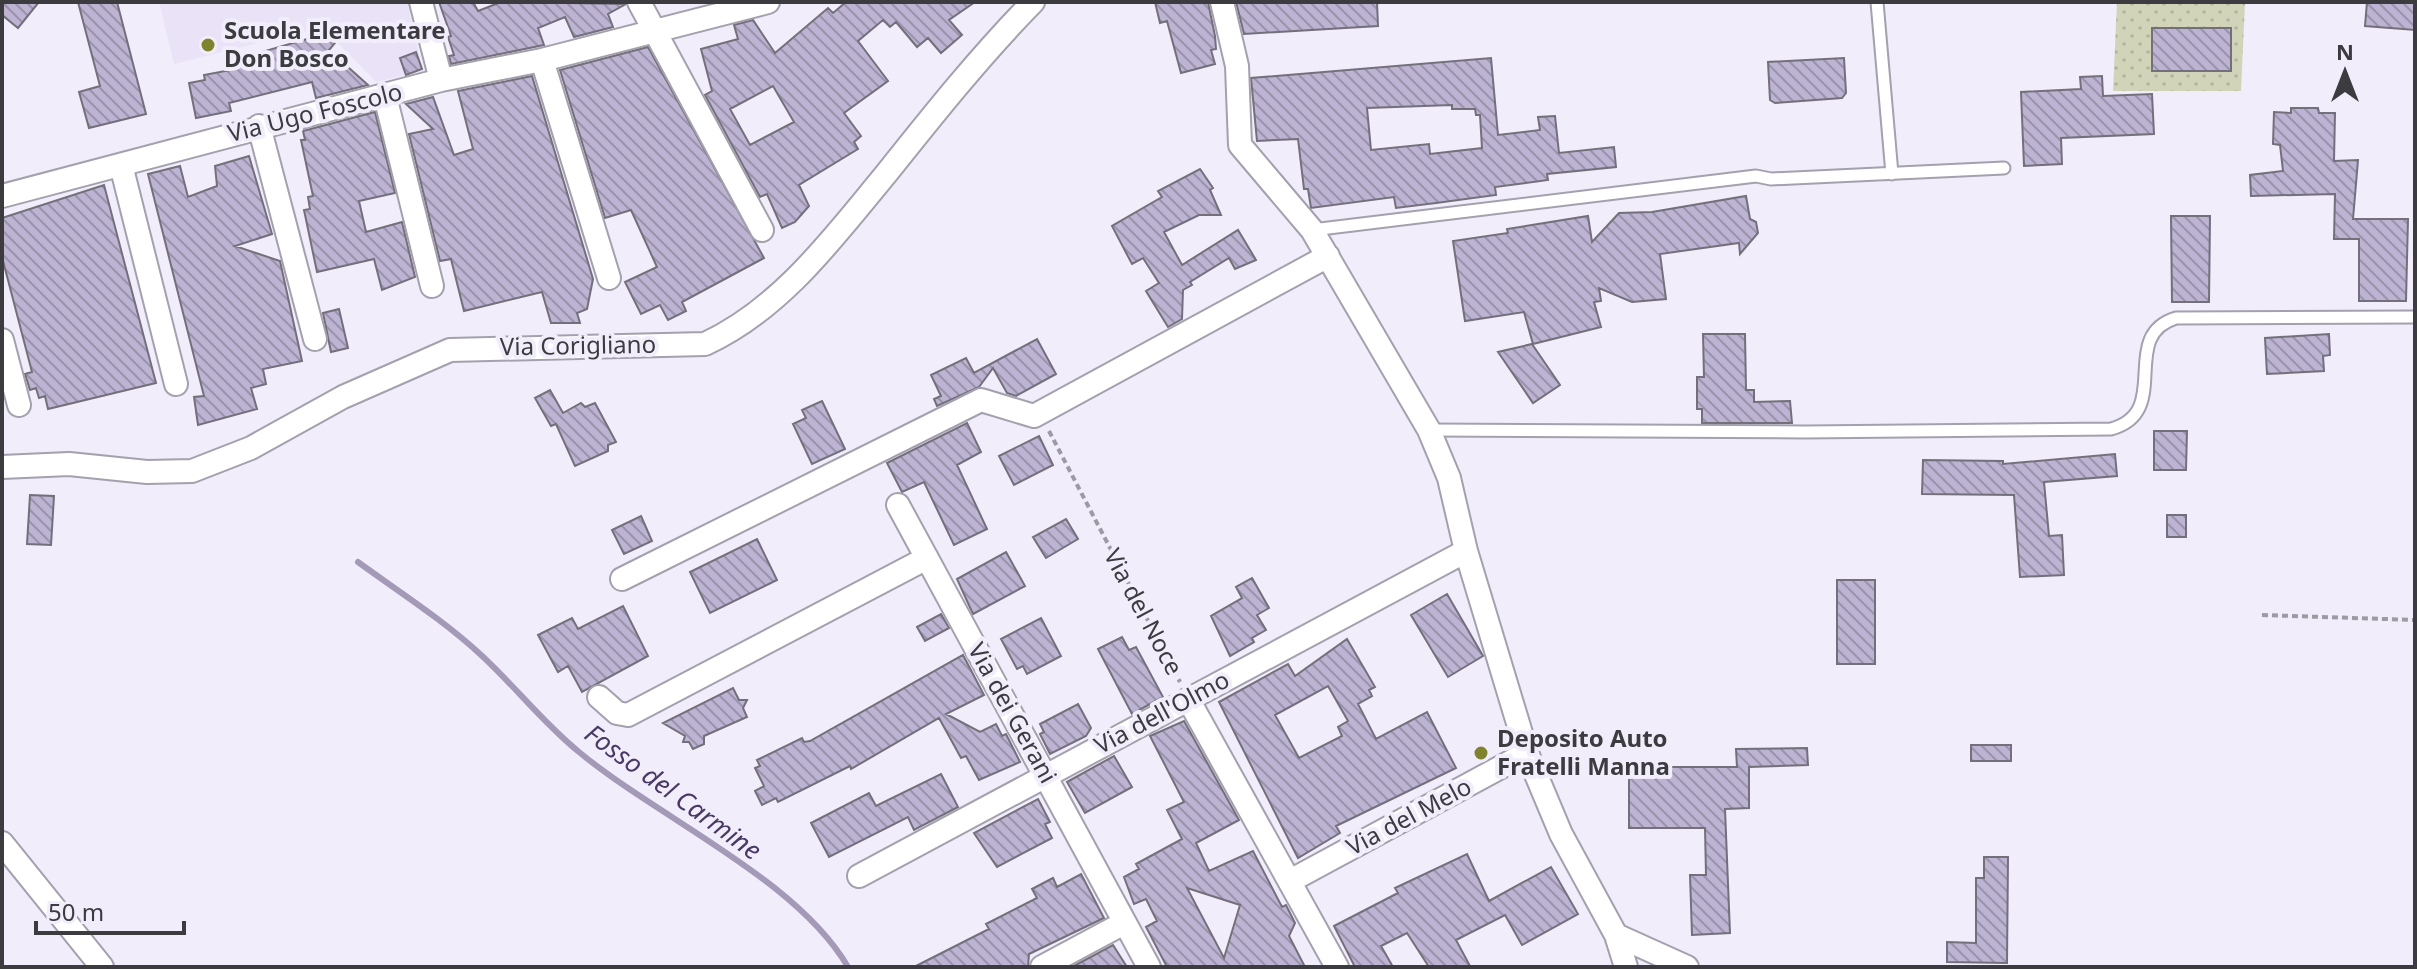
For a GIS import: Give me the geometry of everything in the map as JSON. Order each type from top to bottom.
[{"type":"street","points":[[421,2],[441,80]]},
{"type":"street","points":[[639,2],[762,230]]},
{"type":"street","name":"Via Ugo Foscolo","points":[[2,196],[259,126],[441,80],[542,60],[768,2]]},
{"type":"street","name":"Via Corigliano","points":[[2,467],[69,464],[147,472],[192,471],[251,448],[343,397],[450,350],[705,344],[741,327],[786,289],[851,216],[988,48],[1033,2]]},
{"type":"street","points":[[1222,2],[1237,66],[1240,145],[1312,230],[1429,430],[1449,478],[1466,551],[1527,753],[1561,834],[1616,935],[1626,967]]},
{"type":"street","points":[[542,60],[609,278]]},
{"type":"street","points":[[385,96],[432,286]]},
{"type":"street","points":[[259,126],[315,339]]},
{"type":"street","points":[[121,165],[176,384]]},
{"type":"street","points":[[622,579],[981,400],[1034,416],[1328,256]]},
{"type":"street","points":[[2,340],[19,405]]},
{"type":"street","name":"Via dei Gerani","points":[[898,505],[1149,967]]},
{"type":"street","name":"Via dell'Olmo","points":[[859,876],[1466,551]]},
{"type":"street","points":[[599,697],[617,713],[628,715],[927,558]]},
{"type":"street","name":"Via del Noce","points":[[1188,699],[1337,967]]},
{"type":"street","name":"Via del Melo","points":[[1290,881],[1527,753]]},
{"type":"street","points":[[2,843],[102,967]]},
{"type":"street","points":[[1042,967],[1124,923]]},
{"type":"street","points":[[1616,935],[1687,967]]},
{"type":"lane","points":[[1877,2],[1892,174]]},
{"type":"lane","points":[[1312,230],[1756,176],[1771,179],[2004,168]]},
{"type":"lane","points":[[1429,430],[1805,432],[2111,429],[2130,422],[2141,406],[2148,337],[2162,322],[2176,318],[2415,317]]},
{"type":"path","name":"Via del Noce","points":[[1045,424],[1188,699]]},
{"type":"path","points":[[2262,615],[2415,620]]},
{"type":"shaded area","name":"Scuola Elementare Don Bosco","points":[[159,2],[407,2],[423,71],[376,82],[322,27],[174,64]]},
{"type":"green space","points":[[2117,2],[2245,2],[2241,91],[2113,91]]},
{"type":"building","points":[[2,2],[39,2],[18,28],[2,15]]},
{"type":"building","points":[[78,2],[117,2],[146,114],[89,128],[79,92],[100,86]]},
{"type":"building","points":[[439,2],[473,2],[478,11],[501,2],[626,4],[608,14],[613,27],[574,37],[565,17],[538,28],[544,45],[451,64],[449,56],[454,55],[448,37],[451,36]]},
{"type":"building","points":[[846,2],[975,2],[949,20],[962,35],[941,53],[928,38],[917,47],[896,22],[890,27],[883,20],[858,41],[888,81],[844,113],[861,136],[854,142],[858,149],[799,185],[809,206],[795,222],[782,228],[767,194],[760,197],[705,95],[712,91],[701,49],[738,39],[734,25],[753,20],[775,53],[828,8],[833,13]],"holes":[[[773,86],[794,122],[750,145],[730,109]]]},
{"type":"building","points":[[1155,2],[1208,2],[1215,36],[1216,49],[1211,50],[1215,64],[1181,73],[1167,21],[1160,23]]},
{"type":"building","points":[[1236,2],[1377,2],[1378,26],[1244,34]]},
{"type":"building","points":[[2367,2],[2415,2],[2415,30],[2365,26]]},
{"type":"building","points":[[2152,28],[2231,28],[2231,71],[2152,71]]},
{"type":"building","points":[[324,34],[335,43],[329,50],[368,85],[316,98],[312,82],[229,103],[231,111],[196,118],[189,83],[205,80],[204,75],[236,69],[234,60]]},
{"type":"building","points":[[648,47],[764,258],[682,302],[686,311],[668,320],[660,305],[641,314],[625,282],[657,267],[631,210],[605,218],[560,70]]},
{"type":"building","points":[[416,52],[422,69],[406,75],[400,58]]},
{"type":"building","points":[[1491,58],[1498,135],[1540,130],[1538,117],[1555,116],[1559,153],[1614,147],[1616,167],[1547,174],[1548,180],[1495,187],[1496,195],[1396,208],[1394,197],[1311,208],[1308,189],[1304,189],[1298,139],[1257,141],[1251,78]],"holes":[[[1452,105],[1452,109],[1475,109],[1476,115],[1480,115],[1482,148],[1430,154],[1429,144],[1371,150],[1367,108]]]},
{"type":"building","points":[[1844,58],[1846,93],[1842,98],[1775,103],[1770,100],[1768,62]]},
{"type":"building","points":[[532,76],[593,279],[587,309],[577,313],[580,323],[551,323],[542,292],[464,311],[451,259],[440,261],[409,134],[433,129],[406,104],[433,97],[454,155],[473,149],[458,91]]},
{"type":"building","points":[[2102,76],[2103,96],[2152,94],[2154,134],[2061,138],[2062,164],[2024,166],[2021,92],[2081,89],[2080,77]]},
{"type":"building","points":[[2291,108],[2318,108],[2319,113],[2335,113],[2334,161],[2358,160],[2353,219],[2408,219],[2406,301],[2359,301],[2359,239],[2334,239],[2335,194],[2251,196],[2250,175],[2283,171],[2280,145],[2273,144],[2274,112],[2291,113]]},
{"type":"building","points":[[375,112],[395,193],[359,201],[366,232],[402,222],[415,277],[382,290],[374,259],[317,272],[304,210],[310,209],[308,197],[313,196],[301,140],[305,140],[303,131]]},
{"type":"building","points":[[249,156],[272,234],[235,246],[280,261],[302,361],[263,369],[266,384],[251,388],[257,409],[198,425],[194,397],[204,396],[148,174],[180,166],[188,197],[217,186],[215,166]]},
{"type":"building","points":[[1200,169],[1213,188],[1210,190],[1221,215],[1199,215],[1164,232],[1182,265],[1238,230],[1256,260],[1235,269],[1229,258],[1190,282],[1192,285],[1183,290],[1182,319],[1168,327],[1146,291],[1159,283],[1143,258],[1132,264],[1112,226],[1162,197],[1158,191]]},
{"type":"building","points":[[104,185],[156,383],[48,409],[45,396],[39,398],[36,388],[30,390],[25,374],[32,372],[2,257],[2,218]]},
{"type":"building","points":[[1746,196],[1750,219],[1756,222],[1758,233],[1740,254],[1739,243],[1660,254],[1666,299],[1632,302],[1599,288],[1601,301],[1594,302],[1601,327],[1533,344],[1524,312],[1465,321],[1453,241],[1588,216],[1592,242],[1619,213],[1652,212]]},
{"type":"building","points":[[2171,216],[2210,216],[2209,302],[2172,302]]},
{"type":"building","points":[[339,309],[348,348],[331,352],[323,313]]},
{"type":"building","points":[[1703,334],[1745,334],[1746,390],[1754,390],[1754,402],[1790,401],[1792,423],[1702,423],[1702,409],[1697,409],[1697,377],[1704,377]]},
{"type":"building","points":[[2329,334],[2330,355],[2323,356],[2324,371],[2267,374],[2265,338]]},
{"type":"building","points":[[1037,339],[1056,374],[1016,396],[1007,393],[993,368],[979,387],[937,406],[934,399],[941,396],[931,375],[966,358],[974,373]]},
{"type":"building","points":[[1532,344],[1560,385],[1533,403],[1498,352]]},
{"type":"building","points":[[550,390],[563,413],[581,403],[585,407],[595,403],[616,442],[608,445],[608,451],[575,466],[556,424],[551,426],[535,398]]},
{"type":"building","points":[[822,401],[845,449],[812,464],[793,424],[806,418],[802,410]]},
{"type":"building","points":[[967,423],[981,452],[957,465],[987,529],[954,545],[924,482],[902,492],[887,463]]},
{"type":"building","points":[[2154,431],[2187,431],[2186,470],[2154,470]]},
{"type":"building","points":[[1039,436],[1053,465],[1014,485],[999,456]]},
{"type":"building","points":[[2115,454],[2117,476],[2044,482],[2049,536],[2062,535],[2064,575],[2020,577],[2014,495],[1922,494],[1923,460],[2003,461],[2003,464]]},
{"type":"building","points":[[30,495],[54,496],[51,545],[27,544]]},
{"type":"building","points":[[2167,515],[2186,515],[2186,537],[2167,537]]},
{"type":"building","points":[[641,516],[652,541],[624,554],[612,530]]},
{"type":"building","points":[[1066,519],[1078,539],[1046,558],[1033,537]]},
{"type":"building","points":[[757,539],[777,580],[710,613],[690,572]]},
{"type":"building","points":[[1006,552],[1025,586],[973,614],[957,579]]},
{"type":"building","points":[[1252,578],[1269,608],[1257,615],[1266,630],[1252,638],[1254,642],[1230,656],[1211,616],[1242,598],[1236,587]]},
{"type":"building","points":[[1837,580],[1875,580],[1875,664],[1837,664]]},
{"type":"building","points":[[1447,594],[1483,656],[1448,677],[1411,615]]},
{"type":"building","points":[[623,606],[648,656],[582,692],[568,666],[558,672],[538,635],[572,618],[578,629]]},
{"type":"building","points":[[941,614],[949,628],[925,641],[917,627]]},
{"type":"building","points":[[1041,618],[1061,656],[1027,674],[1023,666],[1017,669],[1001,639]]},
{"type":"building","points":[[1122,637],[1129,650],[1136,647],[1163,697],[1132,714],[1098,649]]},
{"type":"building","points":[[1347,639],[1375,687],[1369,690],[1372,696],[1358,704],[1376,739],[1427,712],[1456,768],[1336,826],[1340,833],[1298,858],[1219,702],[1288,664],[1295,676]],"holes":[[[1328,686],[1348,721],[1338,727],[1342,736],[1299,758],[1275,715]]]},
{"type":"building","points":[[963,655],[984,695],[946,714],[980,732],[996,724],[1002,736],[1006,734],[1020,762],[979,780],[966,756],[961,758],[939,718],[851,769],[850,766],[778,802],[776,798],[762,805],[755,791],[764,786],[755,768],[760,766],[757,760],[802,738],[804,742],[810,741]]},
{"type":"building","points":[[733,688],[739,700],[747,700],[743,708],[747,717],[704,736],[704,744],[693,749],[689,742],[683,742],[685,736],[663,723]]},
{"type":"building","points":[[1078,704],[1091,728],[1086,736],[1050,754],[1040,734],[1044,732],[1040,724]]},
{"type":"building","points":[[1184,721],[1239,820],[1196,843],[1209,871],[1253,851],[1282,907],[1286,905],[1295,923],[1289,936],[1305,967],[1167,967],[1146,927],[1157,921],[1146,899],[1134,904],[1124,877],[1139,869],[1136,864],[1182,839],[1167,810],[1184,802],[1150,736]],"holes":[[[1187,888],[1240,905],[1224,958]]]},
{"type":"building","points":[[1971,745],[2011,745],[2011,761],[1971,761]]},
{"type":"building","points":[[1807,748],[1808,765],[1749,767],[1749,808],[1725,809],[1730,933],[1692,935],[1690,875],[1706,875],[1705,828],[1629,828],[1629,767],[1737,767],[1736,749]]},
{"type":"building","points":[[1114,756],[1132,787],[1085,813],[1067,782]]},
{"type":"building","points":[[941,774],[958,807],[914,830],[908,817],[829,857],[811,823],[869,793],[876,806]]},
{"type":"building","points":[[1038,799],[1050,822],[1045,824],[1052,838],[997,867],[974,833]]},
{"type":"building","points":[[1467,854],[1489,901],[1551,867],[1578,914],[1522,945],[1505,915],[1456,940],[1470,966],[1429,967],[1407,933],[1381,946],[1393,967],[1355,967],[1334,926],[1398,893],[1395,888]]},
{"type":"building","points":[[1984,857],[2008,857],[2007,963],[1947,962],[1947,942],[1976,943],[1976,878],[1984,878]]},
{"type":"building","points":[[1081,874],[1104,918],[1029,954],[1028,967],[914,967],[989,929],[986,924],[1037,898],[1032,889],[1053,878],[1057,887]]},
{"type":"building","points":[[1113,945],[1127,967],[1072,967]]},
{"type":"waterway","name":"Fosso del Carmine","points":[[358,562],[466,641],[579,752],[762,878],[796,906],[825,935],[848,967]]},
{"type":"place","name":"Scuola Elementare Don Bosco","points":[[208,45]]},
{"type":"place","name":"Deposito Auto Fratelli Manna","points":[[1481,753]]}]
